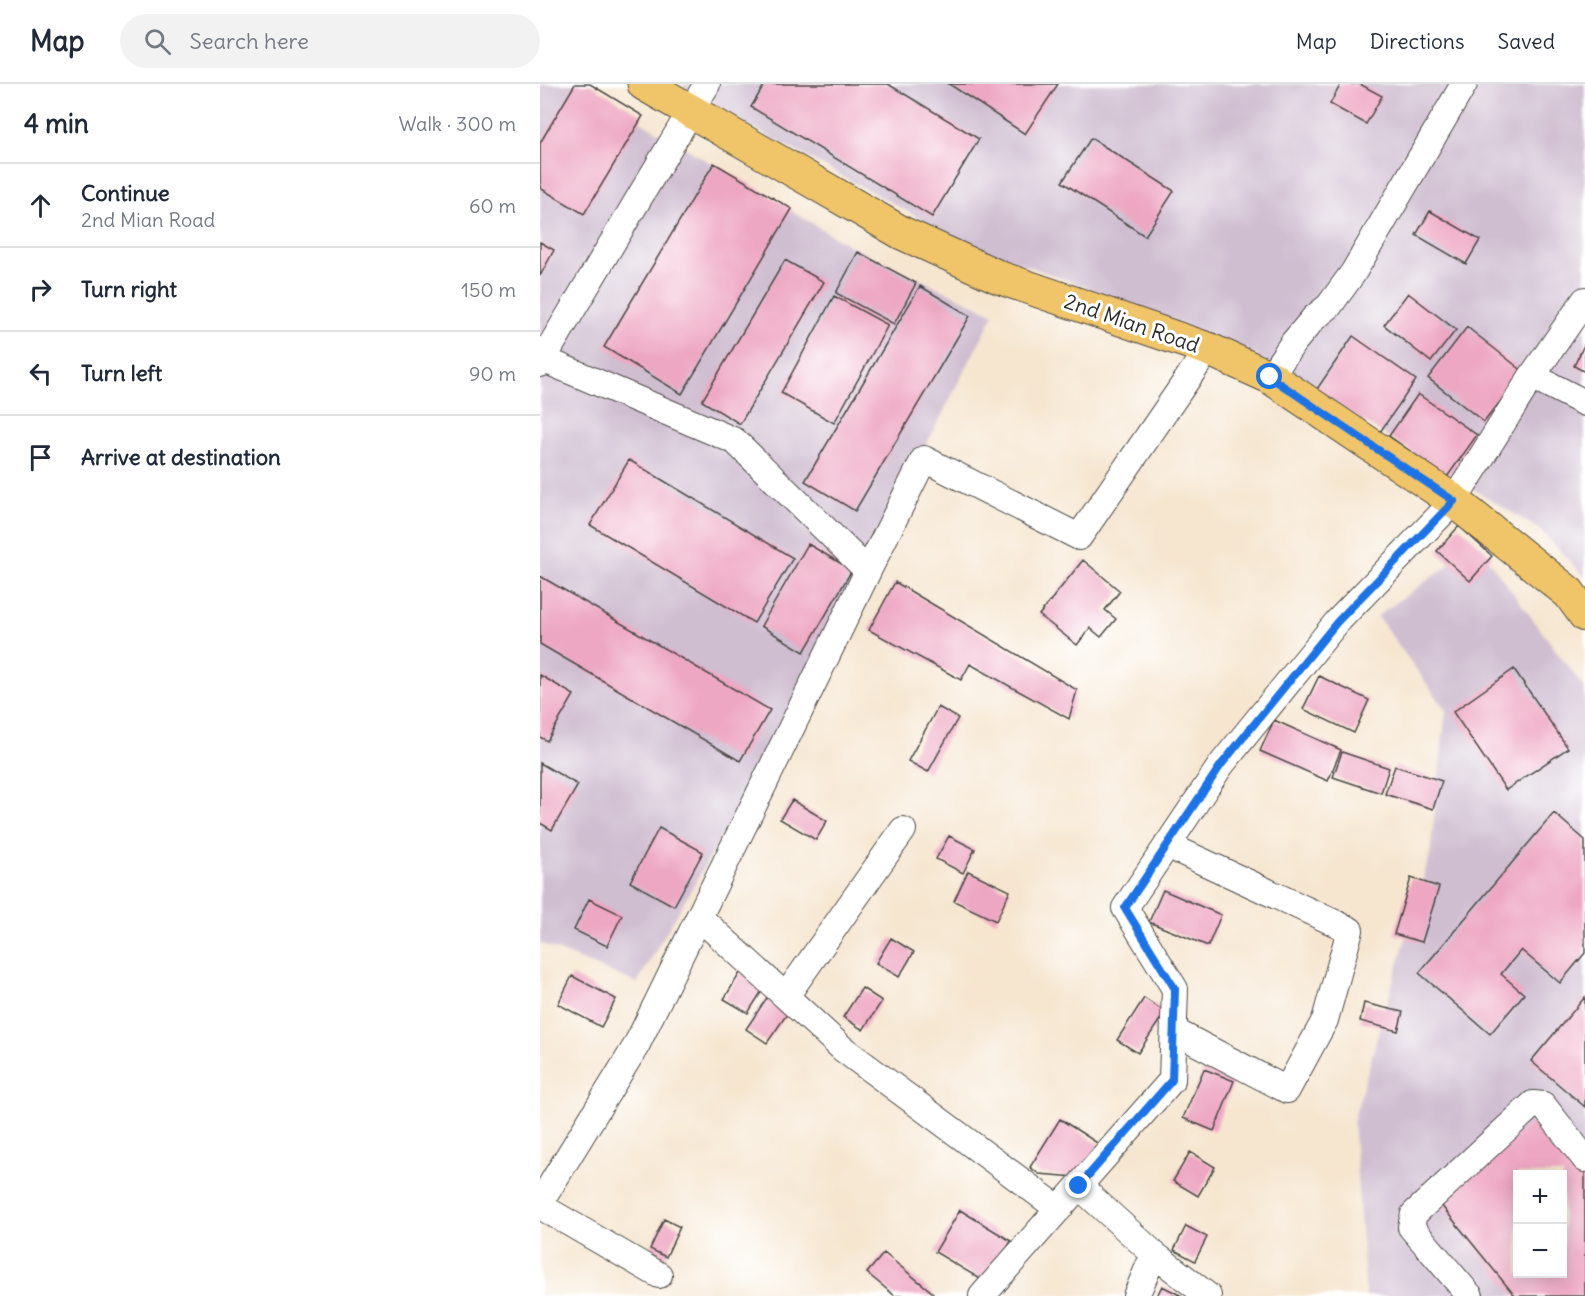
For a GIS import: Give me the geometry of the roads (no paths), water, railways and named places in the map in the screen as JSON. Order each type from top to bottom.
[{"type":"main road","name":"2nd Mian Road","points":[[644,84],[902,233],[1001,278],[1208,349],[1270,377],[1454,501],[1569,592],[1585,615]]},
{"type":"street","points":[[707,84],[541,360],[735,441],[868,571]]},
{"type":"street","points":[[1270,377],[1293,343],[1314,318],[1329,306],[1353,273],[1464,84]]},
{"type":"street","points":[[982,1296],[1172,1080],[1175,989],[1125,908],[1221,765],[1337,622],[1454,501],[1532,376],[1585,300]]},
{"type":"street","points":[[659,1275],[540,1204],[636,1046],[924,459],[1079,537],[1208,349]]},
{"type":"street","points":[[1532,376],[1585,403]]},
{"type":"street","points":[[786,996],[903,830]]},
{"type":"street","points":[[1167,845],[1350,930],[1325,1020],[1287,1090],[1174,1031]]},
{"type":"street","points":[[699,917],[843,1048],[1059,1209]]},
{"type":"street","points":[[1470,1296],[1411,1227],[1414,1214],[1533,1104],[1543,1105],[1585,1159]]},
{"type":"street","points":[[1079,1186],[1154,1254],[1208,1296]]},
{"type":"street","points":[[1136,1296],[1154,1254]]}]
